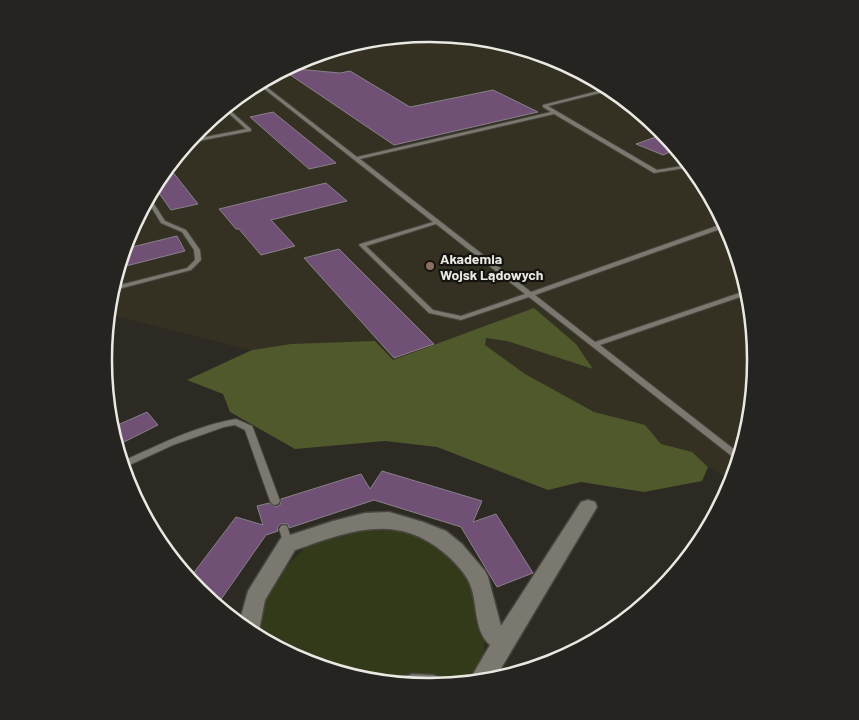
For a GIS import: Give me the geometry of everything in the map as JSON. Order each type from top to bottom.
[{"type":"street","points":[[485,672],[588,507]]},
{"type":"street","points":[[251,622],[255,598],[286,537],[365,521],[389,520],[416,527],[439,537],[455,550],[478,578],[492,633],[503,643]]},
{"type":"lane","points":[[266,88],[733,453]]},
{"type":"lane","points":[[599,92],[544,106],[656,172],[681,168]]},
{"type":"lane","points":[[356,159],[555,112]]},
{"type":"lane","points":[[201,140],[249,130],[230,113]]},
{"type":"lane","points":[[121,287],[189,269],[198,260],[197,250],[184,231],[163,222],[153,205]]},
{"type":"lane","points":[[437,222],[362,245],[432,312],[460,318],[569,282],[718,228]]},
{"type":"lane","points":[[594,345],[740,295]]},
{"type":"lane","points":[[129,463],[170,443],[223,424],[236,422],[249,428],[275,501]]},
{"type":"shaded area","name":"Akademia Wojsk Lądowych","points":[[430,42],[471,45],[532,59],[570,75],[606,96],[654,135],[693,184],[723,238],[741,298],[746,339],[746,381],[741,422],[724,478],[712,468],[115,316],[123,278],[136,238],[166,184],[205,135],[236,108],[289,75],[347,53],[409,43]]},
{"type":"green space","points":[[534,308],[576,344],[593,369],[507,341],[486,338],[485,345],[525,374],[594,412],[645,425],[661,444],[692,452],[708,467],[702,481],[644,492],[581,482],[548,490],[437,447],[385,441],[295,449],[230,412],[223,394],[187,380],[252,350],[291,344],[375,341],[393,360]]},
{"type":"green space","points":[[367,527],[398,528],[422,536],[432,542],[459,564],[475,591],[482,619],[485,648],[484,664],[476,674],[471,675],[430,678],[388,675],[327,661],[289,645],[257,626],[257,611],[280,572],[309,544]]},
{"type":"building","points":[[302,69],[340,73],[350,71],[410,107],[493,90],[538,112],[394,145],[290,75]]},
{"type":"building","points":[[273,112],[336,163],[309,169],[250,117]]},
{"type":"building","points":[[656,137],[669,152],[663,155],[636,144]]},
{"type":"building","points":[[174,173],[198,204],[171,210],[160,194]]},
{"type":"building","points":[[326,183],[347,201],[271,220],[295,246],[261,255],[219,209]]},
{"type":"building","points":[[177,236],[185,251],[127,266],[133,247]]},
{"type":"building","points":[[339,249],[434,344],[394,358],[304,258]]},
{"type":"building","points":[[147,412],[158,425],[123,442],[119,425]]},
{"type":"building","points":[[382,471],[482,501],[473,522],[496,514],[533,573],[497,587],[461,527],[374,500],[289,528],[288,524],[280,524],[277,528],[278,531],[266,535],[221,600],[194,572],[236,517],[263,525],[257,506],[269,503],[276,507],[280,505],[281,499],[361,474],[370,489]]},
{"type":"place","name":"Akademia Wojsk Lądowych","points":[[430,266]]}]
